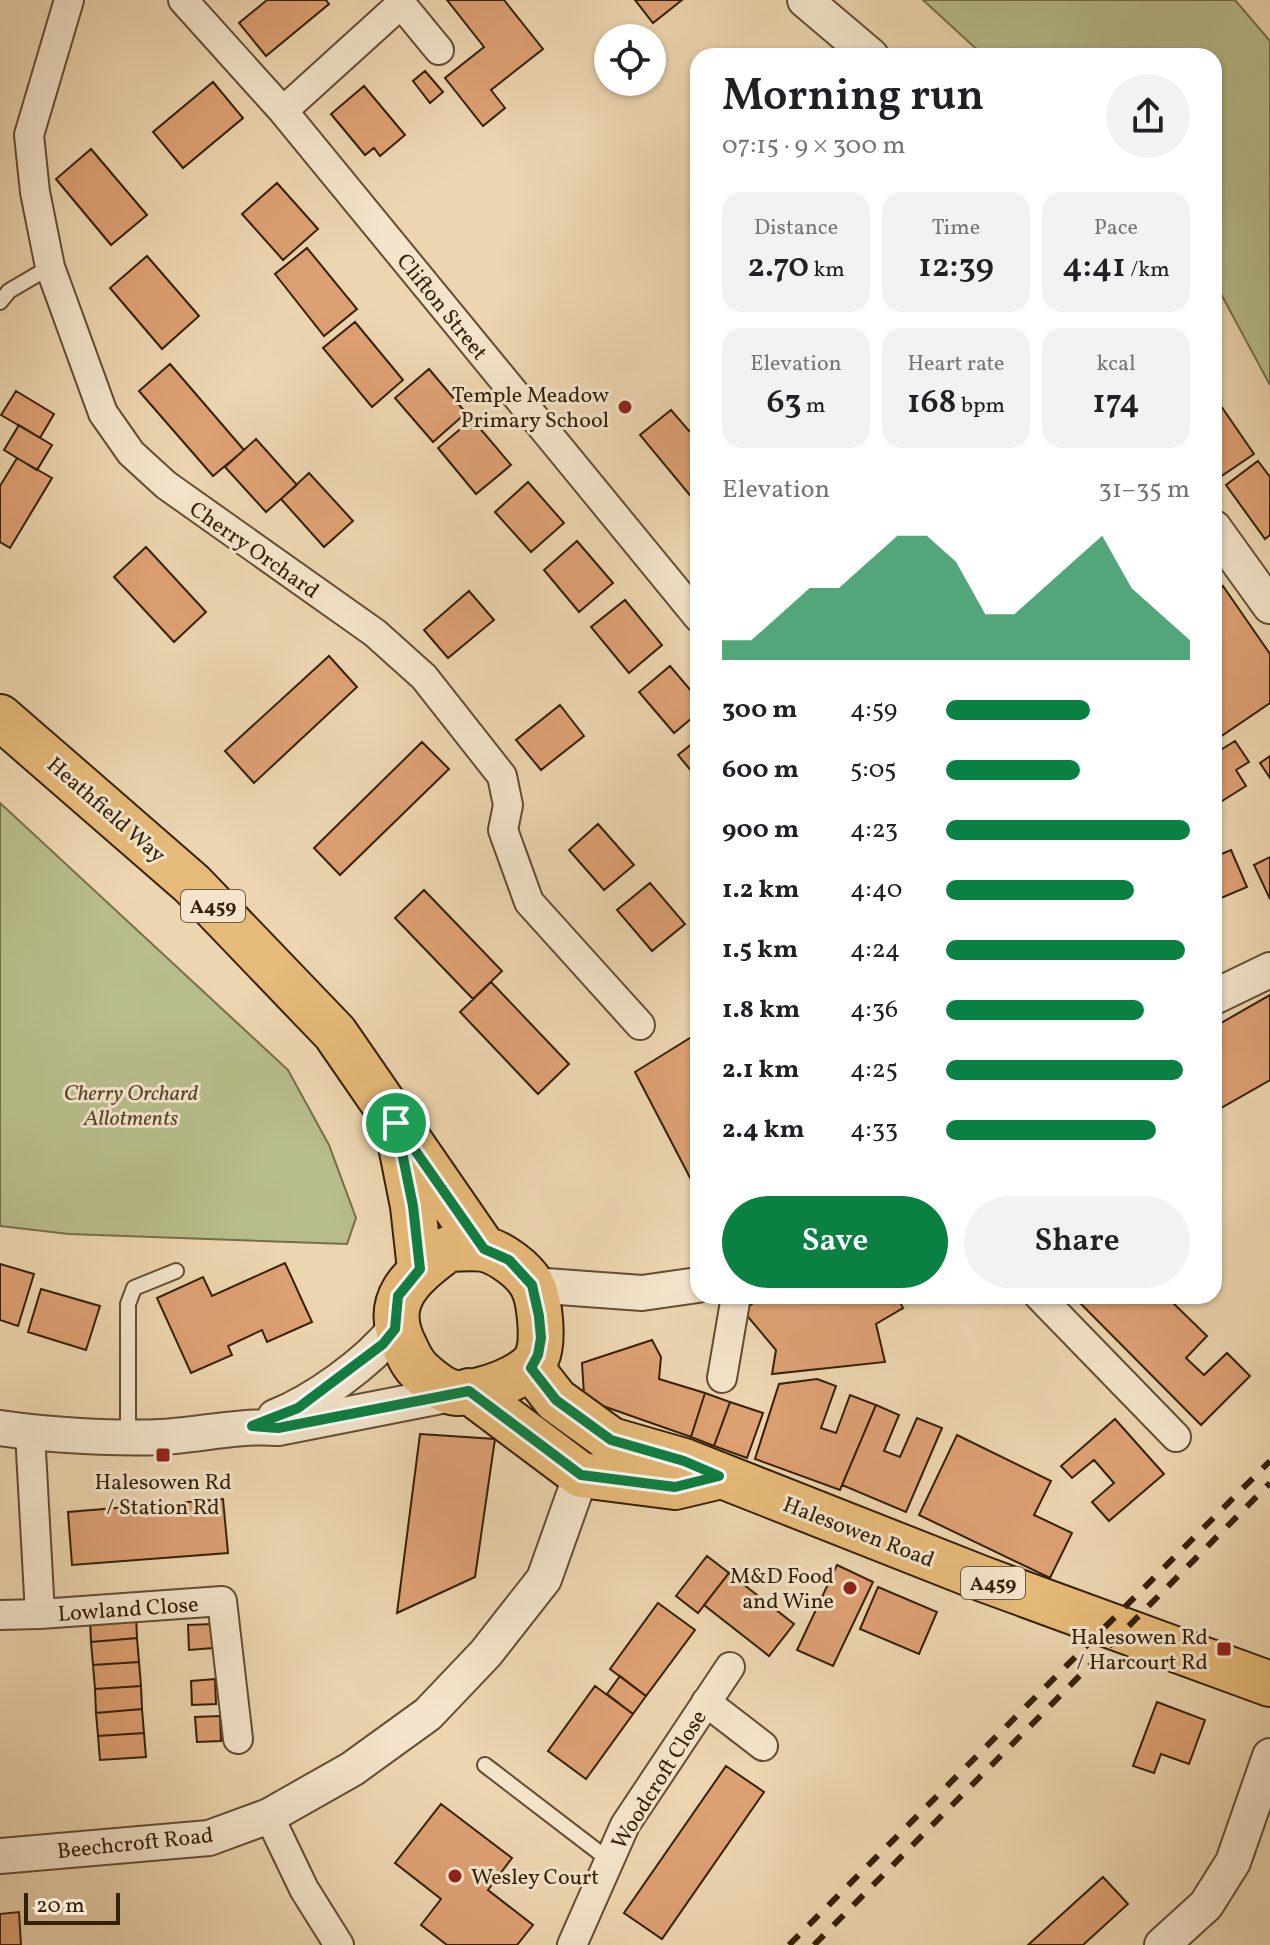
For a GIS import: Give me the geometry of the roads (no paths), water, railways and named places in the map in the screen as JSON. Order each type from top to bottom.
[{"type":"main road","name":"Heathfield Way","points":[[0,717],[192,884],[335,1033],[484,1249]]},
{"type":"main road","name":"Heathfield Way","points":[[396,1123],[413,1206],[420,1269]]},
{"type":"main road","points":[[484,1249],[448,1249],[420,1269],[398,1296],[395,1329],[414,1366],[435,1385],[463,1392],[581,1475],[675,1487],[719,1476]]},
{"type":"main road","name":"A459","points":[[484,1249],[509,1260],[532,1285]]},
{"type":"main road","points":[[463,1392],[498,1385],[531,1368],[538,1355],[541,1338],[532,1285]]},
{"type":"main road","name":"Halesowen Road","points":[[531,1368],[556,1400],[611,1440],[684,1461],[983,1579],[1270,1684]]},
{"type":"street","name":"Cherry Orchard","points":[[69,0],[29,135],[35,192],[50,267],[103,413],[131,453],[166,485],[375,633],[424,677],[502,776],[508,805],[503,830],[529,902],[640,1025]]},
{"type":"street","name":"Clifton Street","points":[[183,0],[283,111],[690,607]]},
{"type":"street","points":[[805,0],[862,48]]},
{"type":"street","points":[[283,111],[400,2],[439,50]]},
{"type":"street","points":[[1222,539],[1270,606]]},
{"type":"street","points":[[1222,993],[1270,970]]},
{"type":"street","points":[[532,1285],[642,1293],[690,1286]]},
{"type":"street","points":[[722,1378],[735,1304]]},
{"type":"street","points":[[1047,1304],[1176,1437]]},
{"type":"street","points":[[252,1426],[298,1408],[383,1344],[395,1329]]},
{"type":"street","points":[[15,1430],[161,1437],[252,1426],[278,1428],[463,1392]]},
{"type":"street","name":"Lowland Close","points":[[15,1430],[40,1614]]},
{"type":"street","name":"Beechcroft Road","points":[[0,1856],[209,1838],[269,1816],[352,1769],[428,1714],[486,1653],[544,1579],[581,1475]]},
{"type":"street","name":"Lowland Close","points":[[0,1615],[222,1601],[238,1739]]},
{"type":"street","name":"Woodcroft Close","points":[[572,1945],[625,1825],[730,1667]]},
{"type":"street","name":"Woodcroft Close","points":[[706,1702],[763,1746]]},
{"type":"street","points":[[1162,1945],[1206,1905],[1233,1862],[1270,1756]]},
{"type":"street","points":[[269,1816],[304,1889],[339,1945]]},
{"type":"lane","points":[[0,302],[9,291],[50,267]]},
{"type":"lane","points":[[128,1436],[128,1304],[134,1288],[176,1271]]},
{"type":"lane","points":[[485,1765],[609,1860]]},
{"type":"railway","points":[[789,1945],[1270,1461]]},
{"type":"railway","points":[[814,1945],[1270,1483]]},
{"type":"place","name":"Temple Meadow Primary School","points":[[625,407]]},
{"type":"place","name":"Halesowen Rd / Station Rd","points":[[163,1455]]},
{"type":"place","name":"M&D Food and Wine","points":[[850,1588]]},
{"type":"place","name":"Halesowen Rd / Harcourt Rd","points":[[1224,1649]]},
{"type":"place","name":"Wesley Court","points":[[455,1876]]},
{"type":"park label","name":"Cherry Orchard Allotments","points":[[131,1104]]}]
